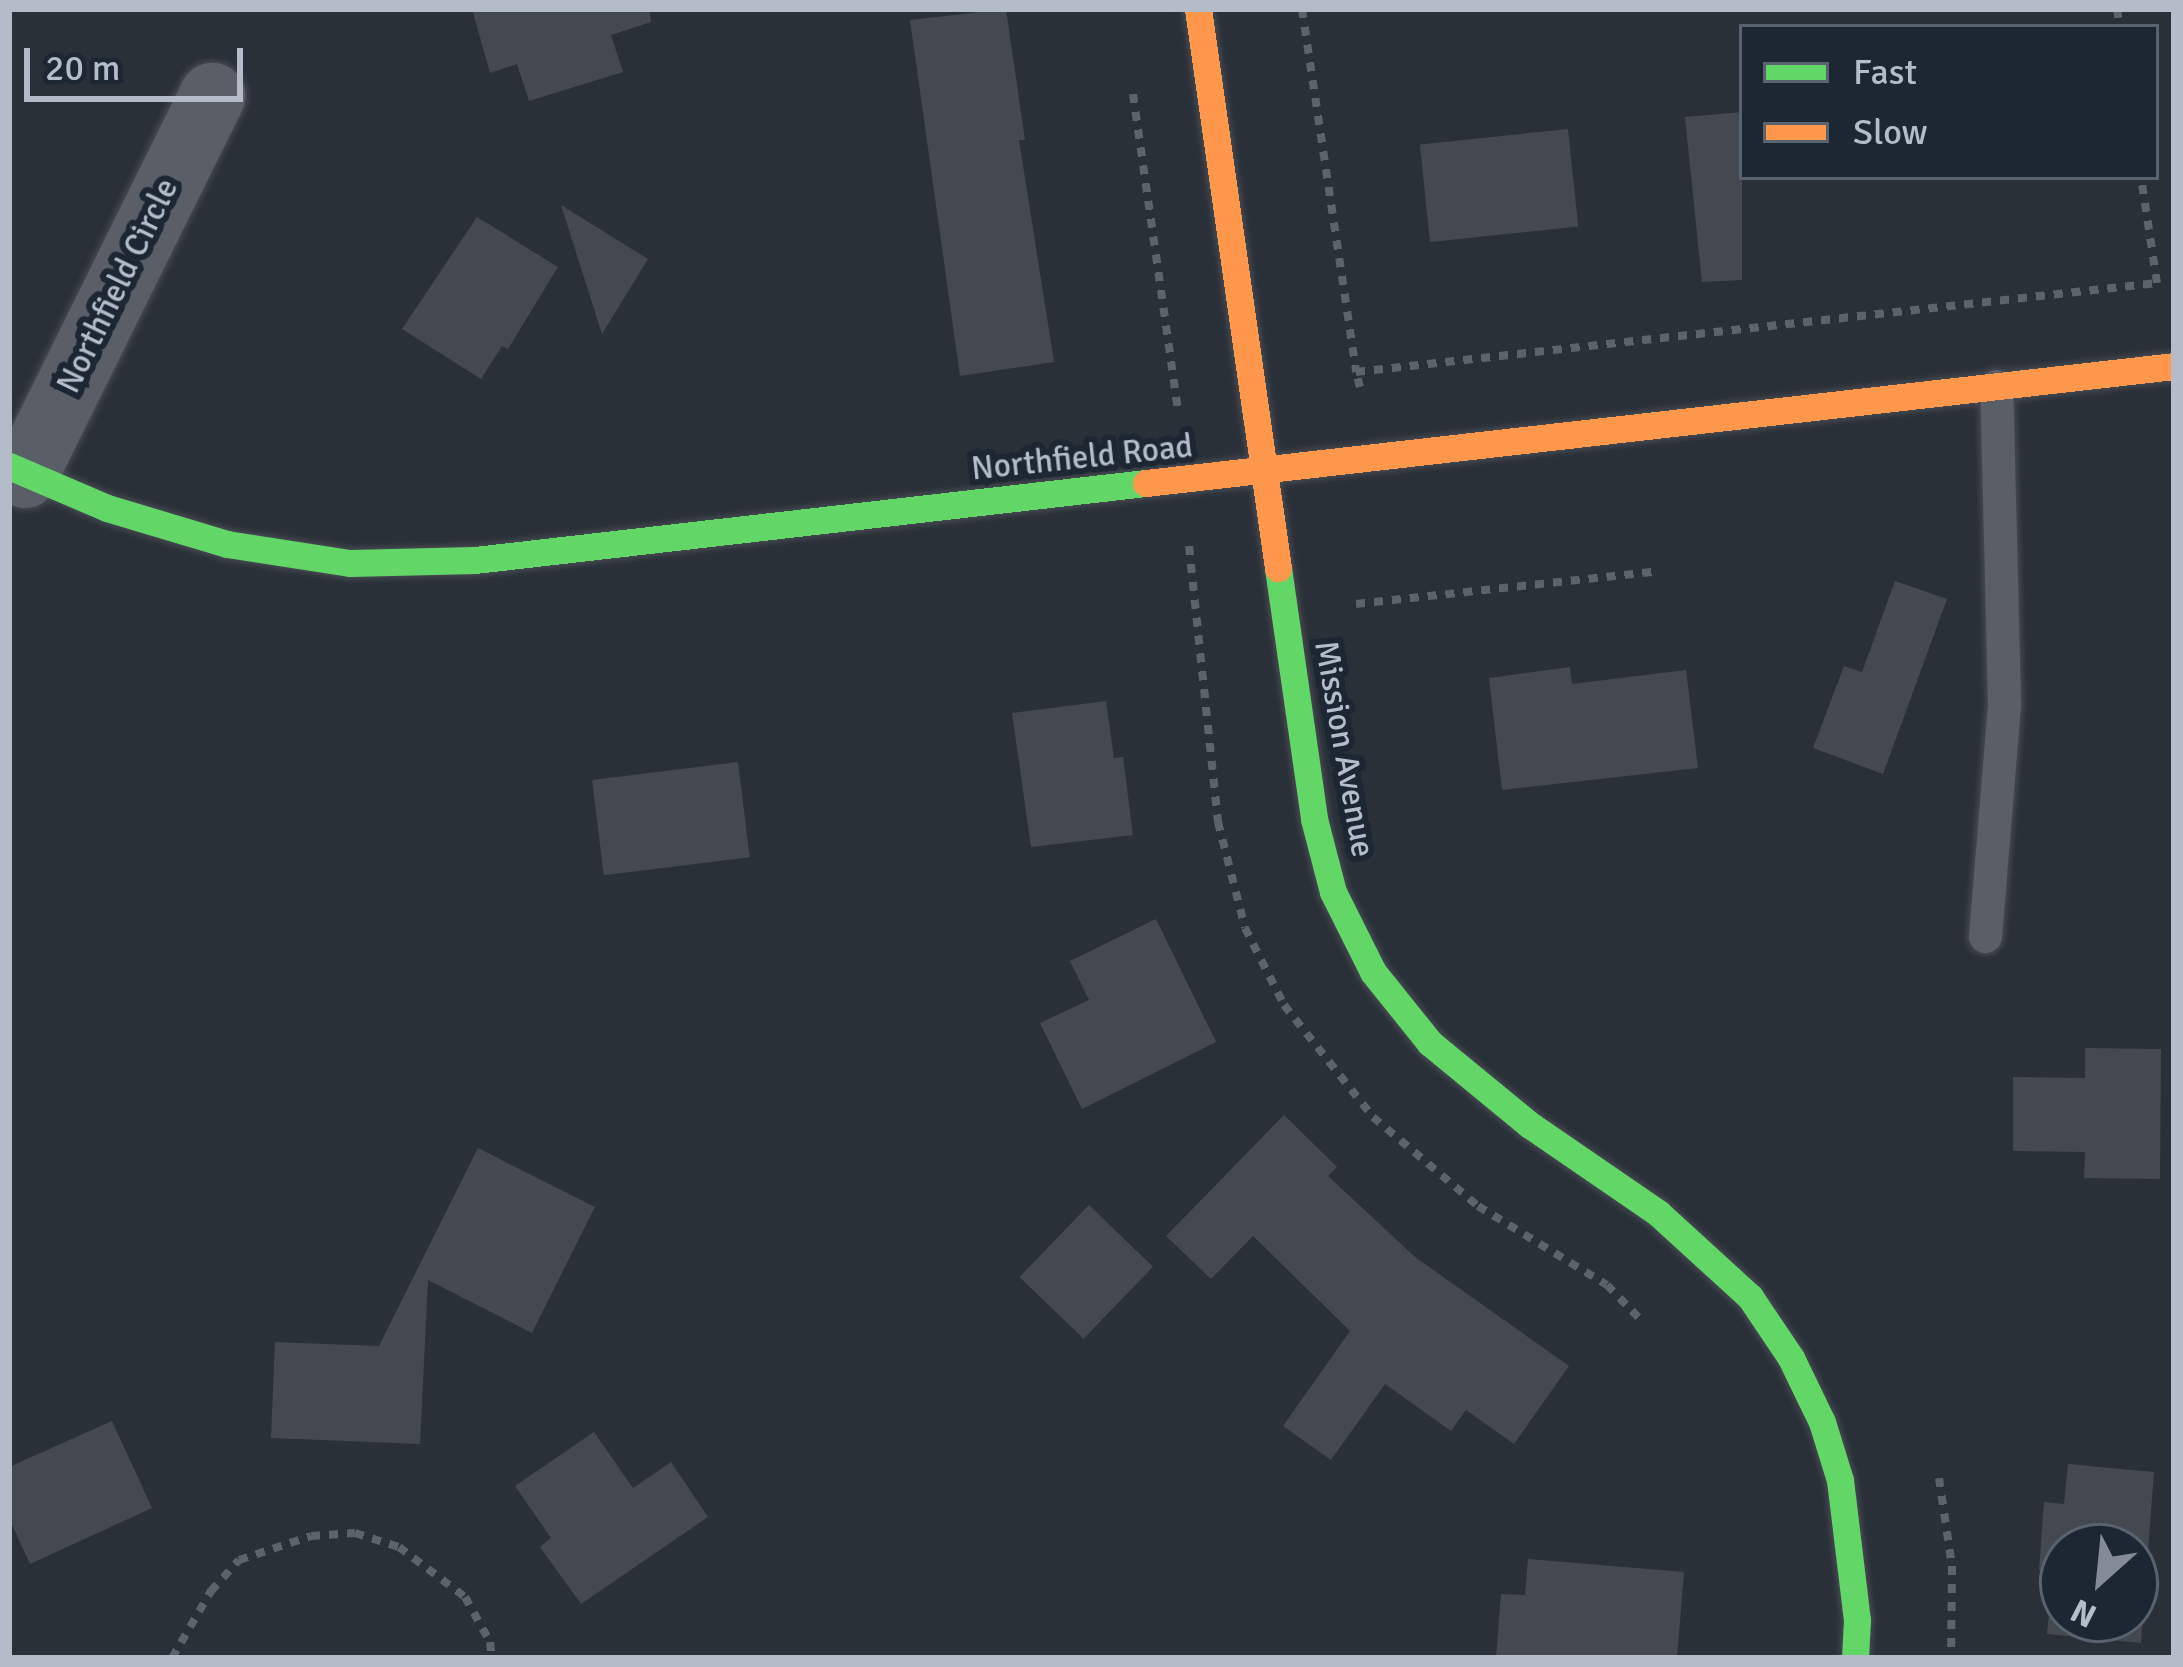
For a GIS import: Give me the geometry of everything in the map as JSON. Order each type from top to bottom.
[{"type":"street","name":"Mission Avenue","points":[[1198,9],[1314,820],[1333,892],[1373,972],[1430,1043],[1530,1125],[1658,1213],[1750,1297],[1791,1358],[1822,1422],[1840,1480],[1857,1620],[1855,1658]]},
{"type":"street","name":"Northfield Circle","points":[[17,471],[212,96]]},
{"type":"street","name":"Northfield Road","points":[[17,471],[107,508],[227,544],[350,563],[475,560],[1378,461],[2174,366]]},
{"type":"lane","points":[[1985,936],[2004,703],[1996,386]]},
{"type":"path","points":[[1302,9],[1356,372],[1378,461]]},
{"type":"path","points":[[1356,372],[2157,283],[2141,180]]},
{"type":"path","points":[[1195,618],[1658,571]]},
{"type":"path","points":[[1939,1478],[1952,1566],[1952,1658]]},
{"type":"path","points":[[172,1658],[211,1591],[239,1561],[311,1536],[355,1532],[399,1546],[465,1597],[490,1642],[492,1658]]},
{"type":"building","points":[[472,9],[649,9],[651,22],[611,35],[623,72],[529,101],[517,64],[490,73]]},
{"type":"building","points":[[1006,9],[1025,140],[1019,140],[1054,362],[960,376],[910,20]]},
{"type":"building","points":[[1739,112],[1742,280],[1702,282],[1685,117]]},
{"type":"building","points":[[1568,129],[1578,226],[1430,242],[1420,145]]},
{"type":"building","points":[[561,205],[648,259],[602,334]]},
{"type":"building","points":[[477,217],[558,267],[508,349],[502,346],[481,379],[402,329]]},
{"type":"building","points":[[1895,581],[1947,599],[1883,774],[1813,748],[1844,666],[1862,672]]},
{"type":"building","points":[[1570,667],[1572,684],[1686,670],[1698,768],[1502,790],[1489,678]]},
{"type":"building","points":[[1106,701],[1114,758],[1123,757],[1133,835],[1031,847],[1012,713]]},
{"type":"building","points":[[738,762],[750,857],[604,875],[592,780]]},
{"type":"building","points":[[1156,919],[1216,1042],[1082,1109],[1040,1023],[1089,1000],[1070,961]]},
{"type":"building","points":[[2085,1048],[2161,1049],[2160,1179],[2084,1178],[2085,1152],[2013,1151],[2013,1077],[2085,1078]]},
{"type":"building","points":[[1284,1115],[1337,1167],[1328,1176],[1415,1257],[1569,1366],[1514,1444],[1466,1410],[1451,1431],[1385,1384],[1331,1460],[1283,1426],[1350,1331],[1253,1236],[1211,1279],[1166,1236]]},
{"type":"building","points":[[478,1148],[595,1207],[532,1333],[428,1280],[420,1444],[271,1438],[275,1342],[379,1346]]},
{"type":"building","points":[[1089,1205],[1153,1267],[1084,1339],[1020,1277]]},
{"type":"building","points":[[112,1421],[152,1508],[30,1564],[9,1518],[9,1467]]},
{"type":"building","points":[[594,1432],[633,1488],[671,1462],[708,1517],[581,1604],[540,1547],[551,1538],[515,1486]]},
{"type":"building","points":[[2068,1464],[2154,1472],[2150,1523],[2042,1523],[2044,1502],[2064,1504]]},
{"type":"building","points":[[1528,1559],[1684,1572],[1677,1658],[1496,1658],[1501,1594],[1525,1595]]},
{"type":"traffic: fast","points":[[9,466],[107,508],[227,544],[350,563],[475,560],[1146,483]]},
{"type":"traffic: fast","points":[[1278,568],[1314,819],[1333,892],[1373,972],[1430,1043],[1530,1125],[1658,1213],[1750,1297],[1791,1358],[1822,1422],[1840,1480],[1857,1620],[1855,1658]]},
{"type":"traffic: slow","points":[[1198,9],[1278,568]]},
{"type":"traffic: slow","points":[[1146,483],[2174,366]]}]
